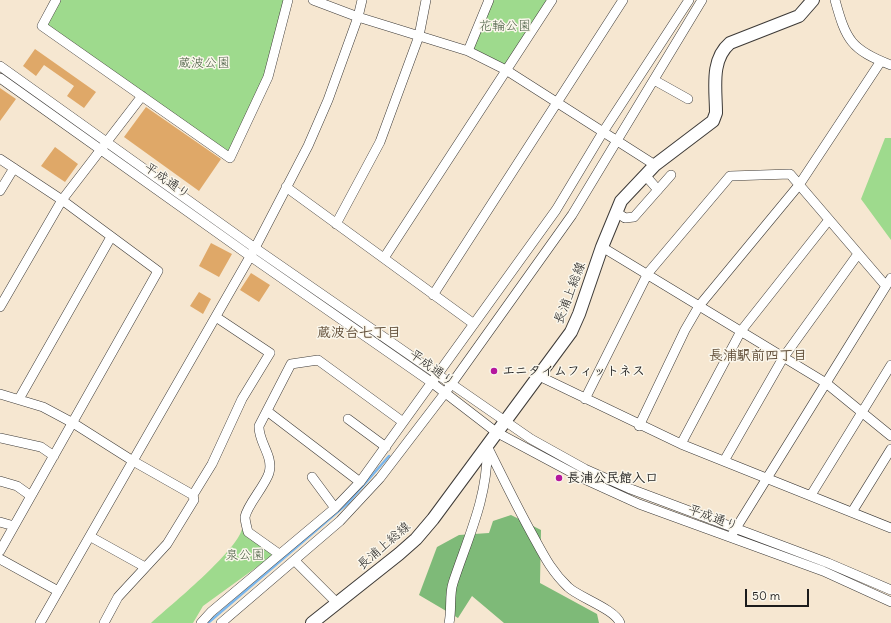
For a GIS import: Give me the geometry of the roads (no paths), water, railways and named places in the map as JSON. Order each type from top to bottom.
[{"type":"main road","name":"長浦上総線","points":[[312,623],[416,539],[433,519],[487,446],[504,420],[539,376],[570,332],[579,314],[602,247],[621,201],[655,165],[712,120],[716,113],[717,60],[721,50],[730,43],[799,16],[813,0]]},
{"type":"street","points":[[56,0],[42,26],[230,158],[268,77],[288,0]]},
{"type":"street","points":[[313,0],[358,17],[468,51],[506,70],[655,165]]},
{"type":"street","points":[[40,623],[91,537],[253,252],[308,146],[328,100],[358,17],[362,0]]},
{"type":"street","points":[[336,224],[380,142],[419,36],[426,0]]},
{"type":"street","points":[[468,51],[489,0]]},
{"type":"street","points":[[384,258],[552,0]]},
{"type":"street","points":[[433,295],[623,0]]},
{"type":"street","points":[[201,623],[211,612],[335,508],[360,482],[556,210],[603,132],[689,0]]},
{"type":"street","points":[[221,623],[298,558],[361,500],[446,393],[572,215],[702,0]]},
{"type":"street","points":[[835,0],[843,29],[848,38],[858,49],[891,65]]},
{"type":"street","points":[[639,426],[685,330],[699,306],[799,185],[881,61]]},
{"type":"street","name":"平成通り","points":[[0,66],[108,143],[253,252]]},
{"type":"street","name":"平成通り","points":[[0,78],[102,151],[253,252],[434,378],[451,384],[530,439],[585,469],[653,499],[847,570],[891,590]]},
{"type":"street","points":[[654,80],[688,99]]},
{"type":"street","points":[[0,307],[62,200],[102,151],[142,96]]},
{"type":"street","points":[[0,159],[62,200],[158,271],[0,551]]},
{"type":"street","points":[[0,191],[14,168]]},
{"type":"street","points":[[585,399],[648,273],[730,176],[790,174],[828,221],[858,254],[888,282],[768,479],[735,528],[731,538]]},
{"type":"street","points":[[645,175],[658,190]]},
{"type":"street","points":[[616,212],[625,218],[634,217],[671,176]]},
{"type":"street","points":[[286,187],[474,324]]},
{"type":"street","points":[[680,444],[741,331],[828,221]]},
{"type":"street","points":[[19,399],[111,237]]},
{"type":"street","points":[[602,247],[648,273],[783,358],[826,383],[891,436]]},
{"type":"street","points":[[724,461],[783,358],[858,254]]},
{"type":"street","points":[[104,623],[118,597],[166,544],[194,500],[193,495],[212,464],[242,399],[270,353],[216,317]]},
{"type":"street","points":[[279,554],[248,532],[245,517],[269,474],[270,464],[268,454],[259,431],[259,426],[291,364],[318,360],[403,422]]},
{"type":"street","points":[[811,495],[891,366]]},
{"type":"street","points":[[539,376],[639,426],[680,444],[891,528]]},
{"type":"street","name":"平成通り","points":[[434,378],[446,393],[496,432],[584,479],[639,504],[823,571],[891,602]]},
{"type":"street","points":[[0,394],[43,407],[73,423],[133,462],[193,495]]},
{"type":"street","points":[[267,411],[360,482]]},
{"type":"street","points":[[348,419],[386,447]]},
{"type":"street","points":[[0,438],[41,447],[54,456]]},
{"type":"street","points":[[449,623],[452,585],[472,533],[488,468],[487,446]]},
{"type":"street","points":[[487,446],[519,512],[552,571],[570,589],[607,611],[619,620],[620,623]]},
{"type":"street","points":[[852,512],[891,449]]},
{"type":"street","points":[[312,477],[335,508]]},
{"type":"street","points":[[0,482],[17,486],[31,496]]},
{"type":"street","points":[[0,522],[14,526]]},
{"type":"street","points":[[91,537],[145,567]]},
{"type":"street","points":[[291,544],[298,558],[337,604]]},
{"type":"street","points":[[0,559],[58,591]]},
{"type":"waterway","points":[[208,623],[348,503],[389,456]]},
{"type":"place","name":"エニタイムフィットネス","points":[[494,371]]},
{"type":"place","name":"長浦公民館入口","points":[[559,478]]},
{"type":"district","name":"蔵波台七丁目","points":[[359,333]]},
{"type":"district","name":"長浦駅前四丁目","points":[[758,356]]},
{"type":"park label","name":"花輪公園","points":[[505,26]]},
{"type":"park label","name":"蔵波公園","points":[[204,63]]},
{"type":"park label","name":"泉公園","points":[[245,555]]}]
